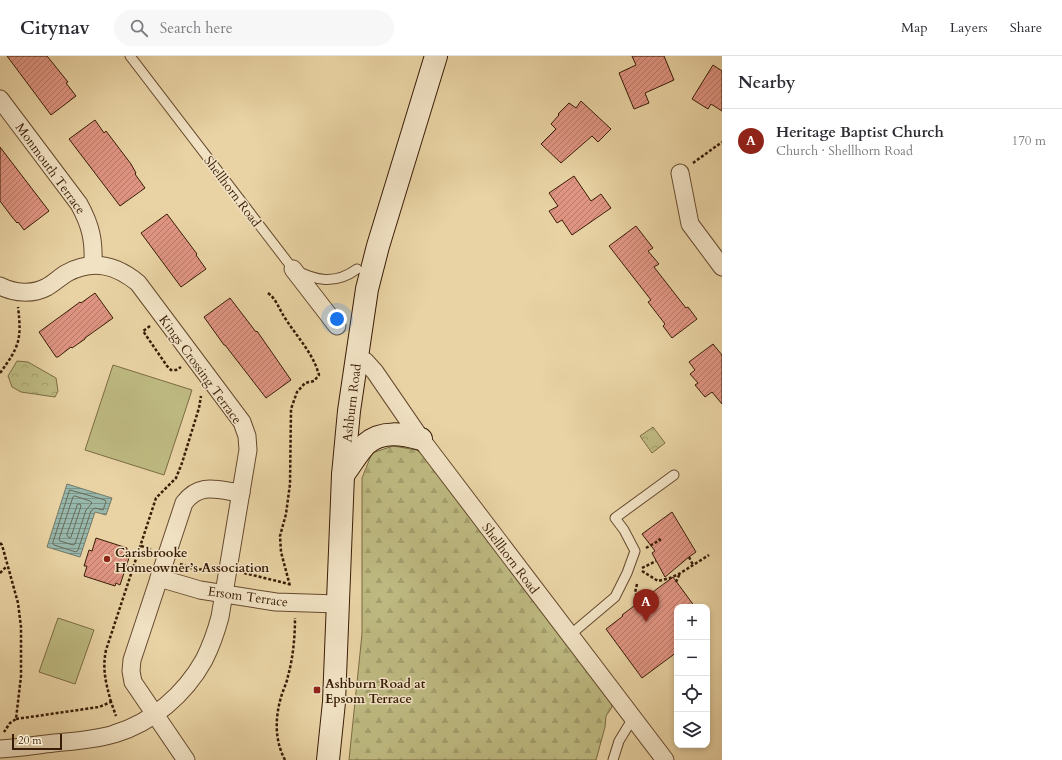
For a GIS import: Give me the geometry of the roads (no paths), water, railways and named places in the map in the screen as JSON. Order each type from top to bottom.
[{"type":"street","name":"Ashburn Road","points":[[328,760],[334,702],[343,475],[349,411],[367,290],[376,253],[436,56]]},
{"type":"street","name":"Monmouth Terrace","points":[[0,99],[82,209],[92,234],[94,249],[93,265]]},
{"type":"street","points":[[680,173],[690,224],[722,267]]},
{"type":"street","name":"Kings Crossing Terrace","points":[[0,286],[17,292],[38,290],[46,287],[74,270],[93,265],[118,269],[129,276],[138,283],[242,422],[247,436],[248,450],[220,617],[216,632],[204,660],[186,686],[155,714],[122,731],[93,739],[0,749]]},
{"type":"street","name":"Shellhorn Road","points":[[293,269],[337,326]]},
{"type":"street","name":"Shellhorn Road","points":[[357,357],[365,361],[375,372],[421,439],[665,760]]},
{"type":"street","points":[[343,475],[366,444],[376,438],[404,434],[421,439]]},
{"type":"street","points":[[186,760],[133,682],[131,671],[132,660],[184,504],[190,494],[201,489],[241,493]]},
{"type":"street","name":"Ersom Terrace","points":[[159,578],[200,590],[276,602],[338,604]]},
{"type":"lane","name":"Shellhorn Road","points":[[130,56],[293,269]]},
{"type":"lane","points":[[293,269],[305,276],[333,280],[348,276],[357,269]]},
{"type":"lane","points":[[570,635],[615,597],[627,573],[634,551],[624,530],[615,518],[674,475]]},
{"type":"lane","points":[[613,760],[619,741],[633,718]]},
{"type":"water","points":[[67,484],[112,498],[106,515],[95,512],[80,557],[47,547]]},
{"type":"place","name":"Carisbrooke Homeowner’s Association","points":[[107,559]]},
{"type":"place","name":"Heritage Baptist Church","points":[[646,622]]},
{"type":"place","name":"Ashburn Road at Epsom Terrace","points":[[317,690]]}]
